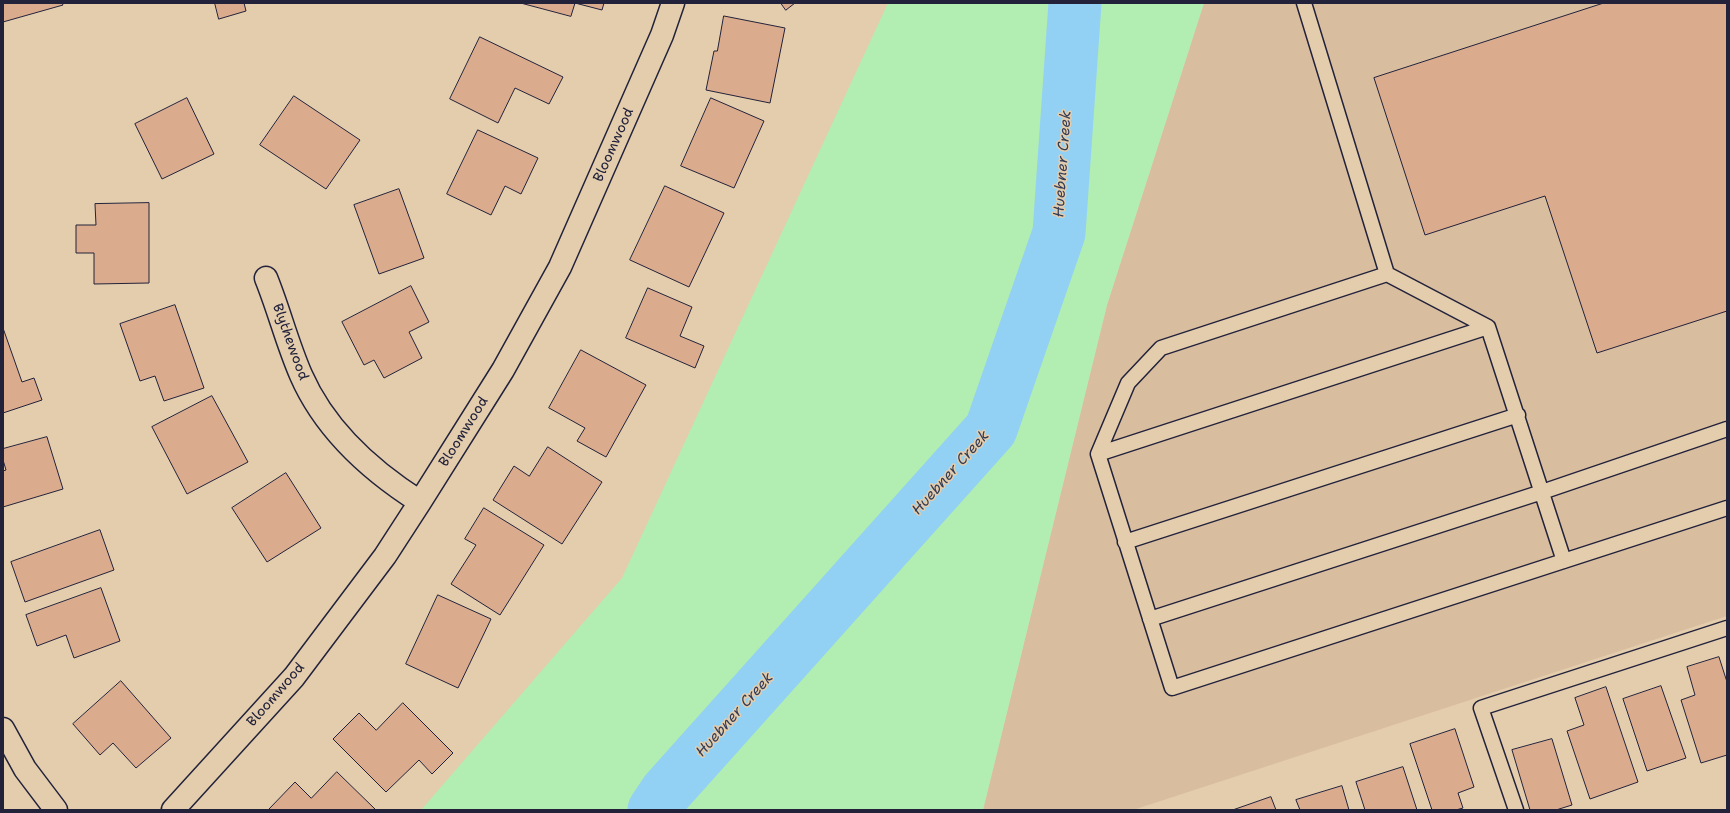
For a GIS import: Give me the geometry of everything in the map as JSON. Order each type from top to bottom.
[{"type":"street","name":"Bloomwood","points":[[173,810],[294,677],[385,556],[503,370],[560,267],[662,35],[673,3]]},
{"type":"street","name":"Blythewood","points":[[266,278],[276,302],[291,350],[302,377],[315,402],[349,447],[392,484],[420,502]]},
{"type":"street","points":[[3,729],[25,769],[56,810]]},
{"type":"lane","points":[[1304,3],[1387,274],[1488,327],[1518,415],[1564,561]]},
{"type":"lane","points":[[1387,274],[1162,348],[1128,383],[1098,454],[1172,688],[1727,508]]},
{"type":"lane","points":[[1098,454],[1488,327]]},
{"type":"lane","points":[[1125,542],[1518,415]]},
{"type":"lane","points":[[1150,619],[1542,492],[1727,429]]},
{"type":"lane","points":[[1516,810],[1481,708],[1727,628]]},
{"type":"shaded area","points":[[1204,3],[1727,3],[1727,616],[1133,810],[983,810],[1107,305]]},
{"type":"green space","points":[[888,3],[1204,3],[1107,305],[983,810],[421,810],[622,578]]},
{"type":"building","points":[[3,3],[62,3],[63,5],[3,22]]},
{"type":"building","points":[[215,3],[244,3],[246,11],[219,19]]},
{"type":"building","points":[[521,3],[575,3],[571,16]]},
{"type":"building","points":[[575,3],[604,3],[602,10]]},
{"type":"building","points":[[781,3],[795,3],[786,10]]},
{"type":"building","points":[[1604,3],[1727,3],[1727,311],[1597,353],[1545,196],[1425,235],[1374,78]]},
{"type":"building","points":[[724,16],[785,28],[770,103],[706,90],[714,51],[717,51]]},
{"type":"building","points":[[480,37],[563,77],[549,104],[515,88],[498,123],[450,99]]},
{"type":"building","points":[[294,96],[360,140],[326,189],[260,145]]},
{"type":"building","points":[[187,98],[214,154],[162,179],[135,124]]},
{"type":"building","points":[[711,98],[764,121],[734,188],[681,166]]},
{"type":"building","points":[[478,130],[538,158],[521,194],[505,186],[491,215],[447,194]]},
{"type":"building","points":[[665,186],[724,213],[689,287],[630,260]]},
{"type":"building","points":[[399,189],[424,258],[379,274],[354,205]]},
{"type":"building","points":[[149,203],[149,283],[94,284],[94,253],[76,253],[76,225],[96,225],[95,204]]},
{"type":"building","points":[[411,286],[429,322],[409,332],[422,358],[384,378],[374,360],[364,365],[342,322]]},
{"type":"building","points":[[648,288],[692,307],[680,336],[704,346],[695,368],[626,338]]},
{"type":"building","points":[[175,305],[204,388],[164,401],[155,376],[140,381],[120,324]]},
{"type":"building","points":[[3,328],[22,382],[34,378],[42,400],[3,413]]},
{"type":"building","points":[[581,350],[646,385],[606,457],[577,441],[585,428],[549,408]]},
{"type":"building","points":[[212,396],[248,462],[187,494],[152,427]]},
{"type":"building","points":[[47,437],[63,489],[3,507],[3,471],[6,470],[3,460],[3,449]]},
{"type":"building","points":[[548,447],[602,482],[562,544],[493,500],[514,466],[529,476]]},
{"type":"building","points":[[286,473],[321,528],[267,562],[232,508]]},
{"type":"building","points":[[484,508],[544,545],[500,615],[451,584],[476,545],[465,539]]},
{"type":"building","points":[[100,530],[114,570],[25,602],[11,562]]},
{"type":"building","points":[[101,588],[120,641],[74,658],[66,635],[37,646],[26,615]]},
{"type":"building","points":[[438,595],[491,619],[458,688],[406,664]]},
{"type":"building","points":[[1719,657],[1727,682],[1727,755],[1701,763],[1681,700],[1695,695],[1687,667]]},
{"type":"building","points":[[121,681],[171,738],[136,768],[113,743],[100,755],[73,724]]},
{"type":"building","points":[[1661,686],[1686,758],[1647,771],[1623,699]]},
{"type":"building","points":[[1606,687],[1638,782],[1590,799],[1567,731],[1584,725],[1575,698]]},
{"type":"building","points":[[403,703],[453,753],[432,774],[419,760],[386,792],[333,739],[359,713],[376,730]]},
{"type":"building","points":[[1455,729],[1474,787],[1458,793],[1463,808],[1456,810],[1432,810],[1410,744]]},
{"type":"building","points":[[1552,739],[1572,805],[1556,810],[1530,810],[1512,750]]},
{"type":"building","points":[[1403,767],[1417,810],[1365,810],[1356,782]]},
{"type":"building","points":[[337,772],[376,810],[269,809],[295,782],[311,798]]},
{"type":"building","points":[[1342,786],[1349,810],[1300,810],[1296,800]]},
{"type":"building","points":[[1271,797],[1276,810],[1233,810]]},
{"type":"waterway","name":"Huebner Creek","points":[[654,810],[666,792],[991,429],[1059,233],[1075,3]]}]
